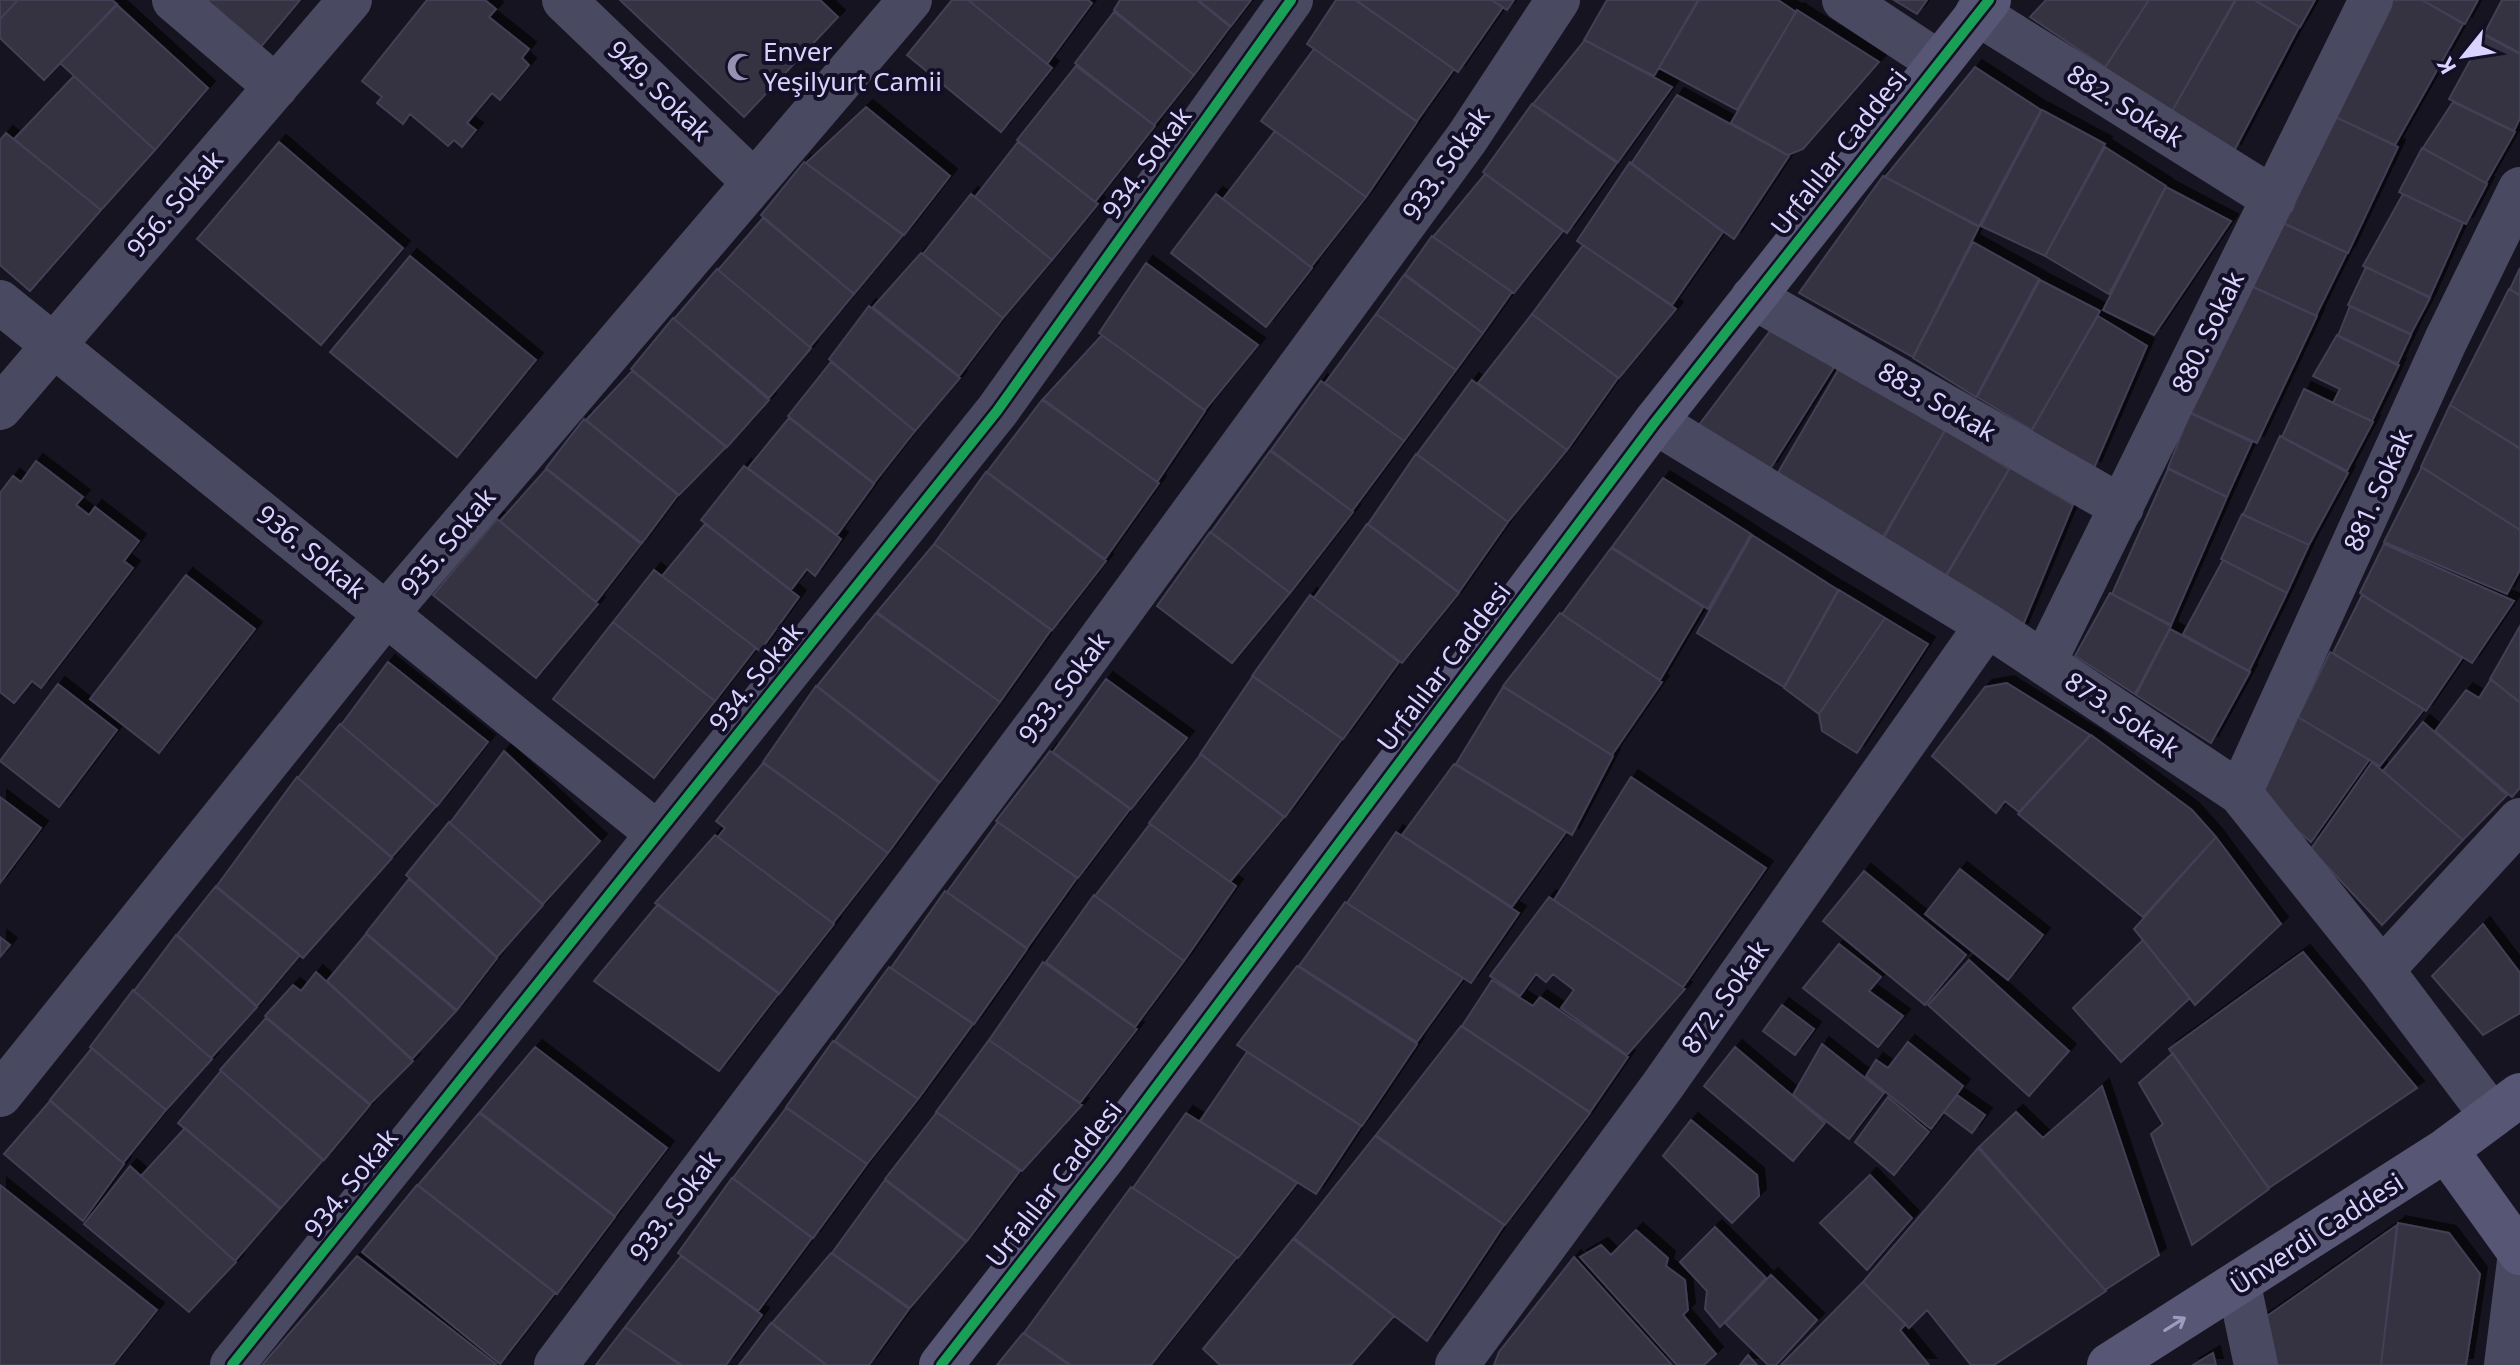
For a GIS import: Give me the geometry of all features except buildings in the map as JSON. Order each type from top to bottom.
[{"type":"street","points":[[174,0],[276,87]]},
{"type":"street","name":"956. Sokak","points":[[0,408],[350,0]]},
{"type":"street","name":"949. Sokak","points":[[564,0],[754,182]]},
{"type":"street","name":"935. Sokak","points":[[0,1095],[387,613],[910,0]]},
{"type":"street","name":"934. Sokak","points":[[232,1365],[997,411],[1291,0]]},
{"type":"street","name":"933. Sokak","points":[[556,1365],[1067,685],[1467,138],[1558,0]]},
{"type":"street","points":[[1844,0],[1938,62]]},
{"type":"street","name":"880. Sokak","points":[[2044,663],[2371,0]]},
{"type":"street","name":"Urfalılar Caddesi","points":[[941,1365],[1112,1145],[1655,422],[1983,6]]},
{"type":"street","name":"882. Sokak","points":[[1983,6],[2274,199]]},
{"type":"street","name":"881. Sokak","points":[[2240,793],[2446,340],[2520,189]]},
{"type":"street","name":"883. Sokak","points":[[1753,297],[2122,507]]},
{"type":"street","name":"936. Sokak","points":[[0,302],[658,834]]},
{"type":"street","name":"873. Sokak","points":[[1655,422],[1987,625],[2240,793],[2382,970],[2506,1106]]},
{"type":"street","name":"872. Sokak","points":[[1457,1365],[1663,1085],[1987,625]]},
{"type":"street","points":[[2382,970],[2520,820]]},
{"type":"street","name":"Ünverdi Caddesi","points":[[2109,1365],[2239,1285],[2446,1150],[2506,1106]]},
{"type":"street","points":[[2446,1150],[2520,1253],[2506,1365]]},
{"type":"street","points":[[2239,1285],[2256,1365]]},
{"type":"cycle path","points":[[232,1365],[997,411],[1291,0]]},
{"type":"cycle path","points":[[941,1365],[1103,1158],[1655,422],[1989,0]]},
{"type":"place","name":"Enver Yeşilyurt Camii","points":[[741,67]]}]
